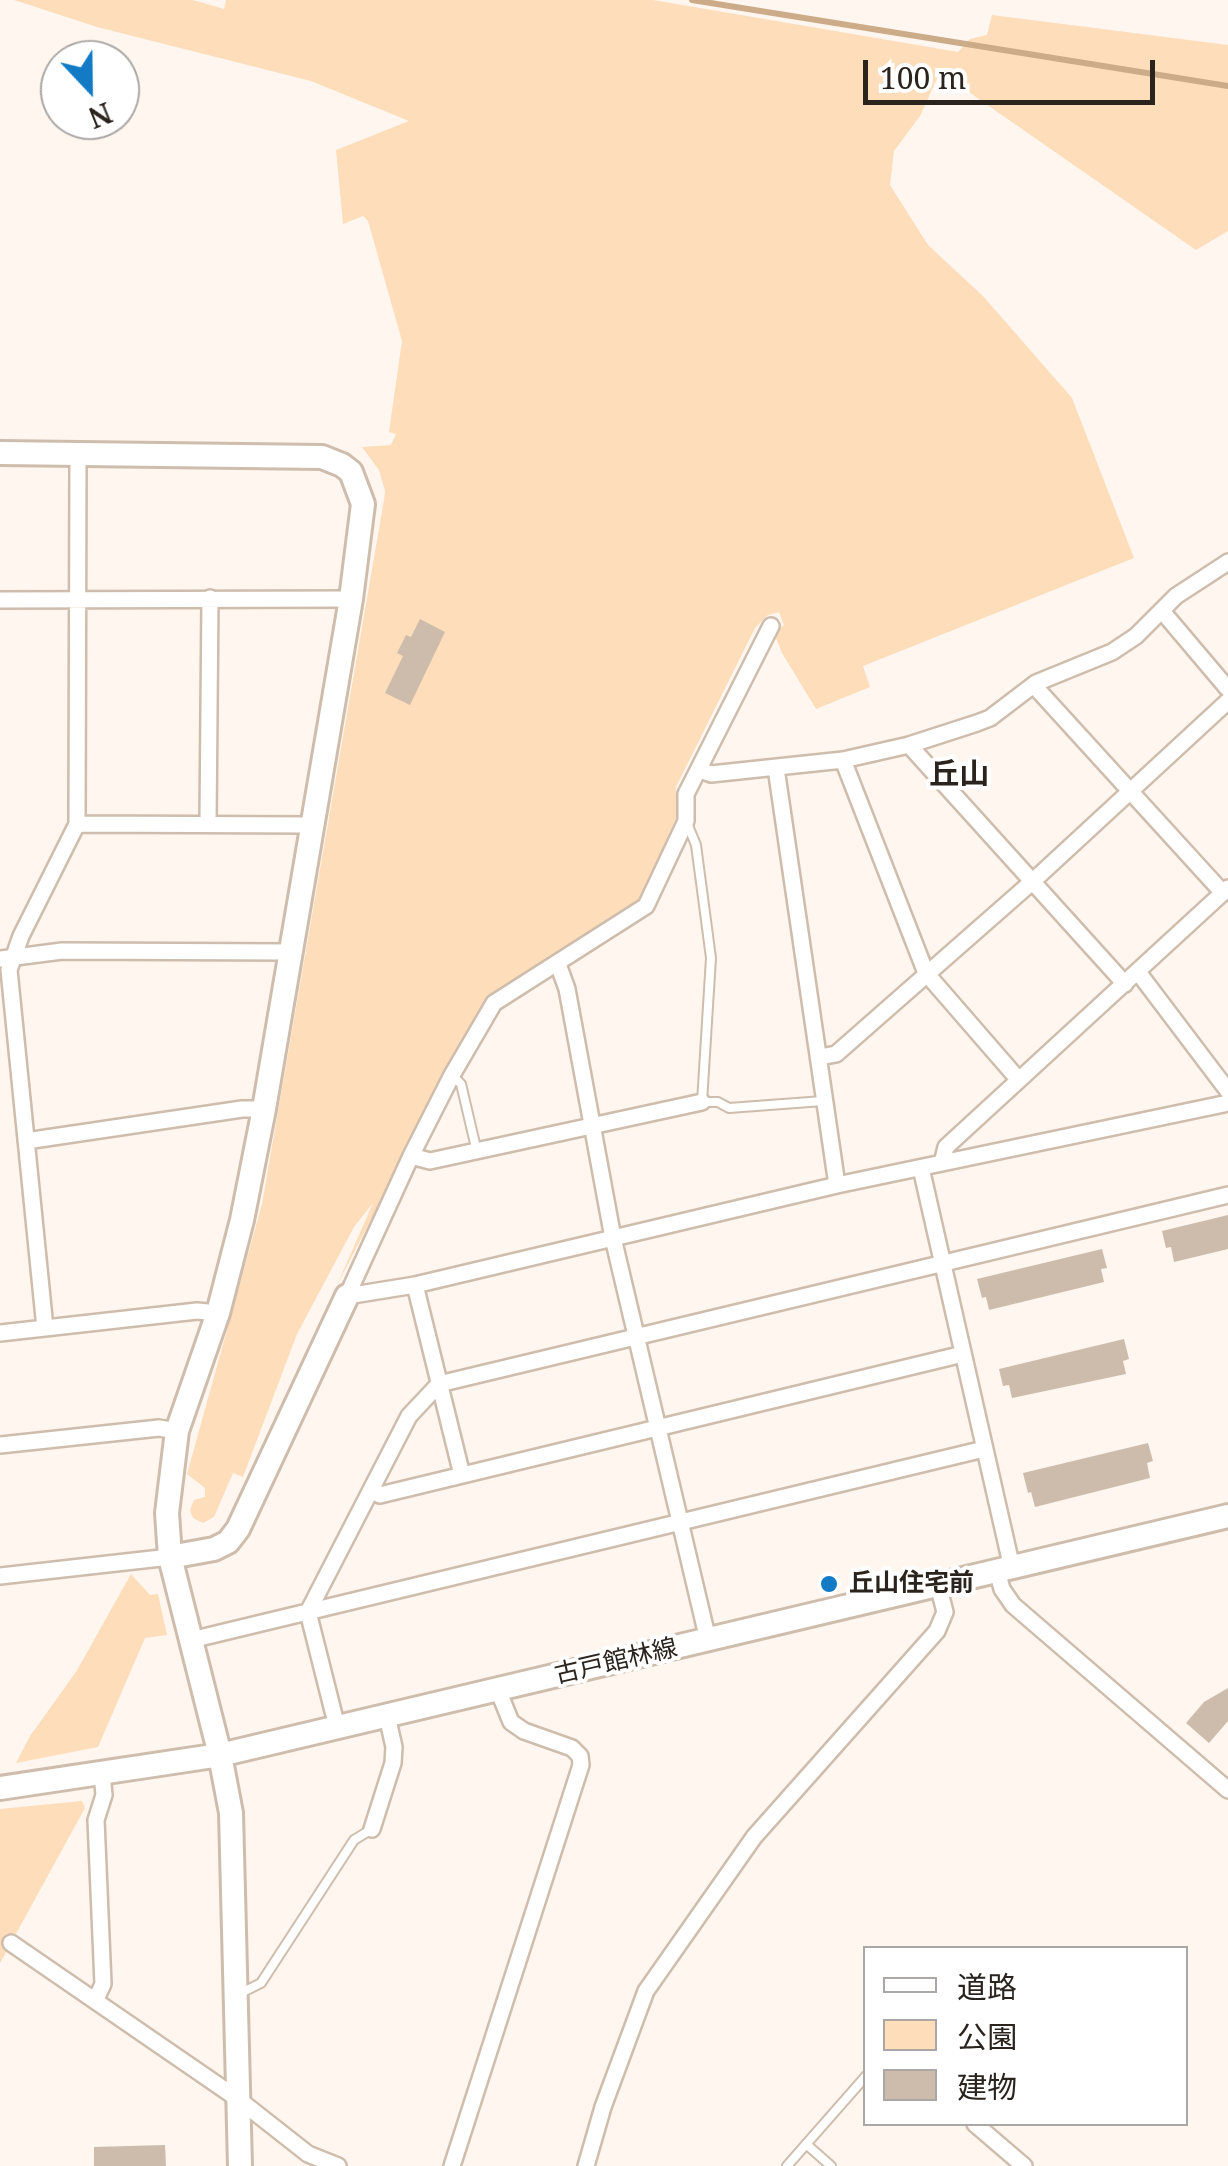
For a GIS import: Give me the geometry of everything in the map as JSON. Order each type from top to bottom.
[{"type":"street","points":[[0,453],[322,456],[342,464],[356,481],[363,504],[352,599],[264,1109],[218,1313],[177,1431],[167,1513],[170,1557],[220,1755],[230,1812],[240,2166]]},
{"type":"street","points":[[45,1328],[6,958],[77,824],[78,454]]},
{"type":"street","points":[[700,770],[711,774],[843,760],[910,745],[990,718],[1036,683],[1112,652],[1136,636],[1176,596],[1228,562]]},
{"type":"street","points":[[208,823],[210,598]]},
{"type":"street","points":[[0,600],[352,599]]},
{"type":"street","points":[[1162,611],[1228,689]]},
{"type":"street","points":[[0,1576],[170,1557],[214,1549],[228,1542],[238,1529],[411,1156],[494,1003],[646,906],[686,821],[686,794],[771,626]]},
{"type":"street","points":[[942,1163],[946,1147],[1225,891],[1038,690],[1036,683]]},
{"type":"street","points":[[820,1057],[836,1054],[1228,701]]},
{"type":"street","points":[[910,745],[1125,984]]},
{"type":"street","points":[[843,760],[926,973],[1018,1079]]},
{"type":"street","points":[[776,768],[836,1185]]},
{"type":"street","points":[[77,824],[313,825]]},
{"type":"street","points":[[6,958],[114,950],[292,952]]},
{"type":"street","points":[[558,964],[567,989],[613,1238],[708,1640]]},
{"type":"street","points":[[1138,972],[1228,1092]]},
{"type":"street","points":[[411,1156],[430,1161],[702,1102]]},
{"type":"street","points":[[347,1296],[415,1285],[836,1185],[1228,1102]]},
{"type":"street","points":[[26,1141],[264,1109]]},
{"type":"street","points":[[921,1168],[984,1449],[1004,1570],[1002,1589],[1013,1606],[1228,1790]]},
{"type":"street","points":[[338,1728],[308,1612],[409,1416],[439,1384],[1228,1195]]},
{"type":"street","points":[[415,1285],[462,1475]]},
{"type":"street","points":[[0,1333],[197,1311],[218,1313]]},
{"type":"street","points":[[371,1491],[380,1495],[963,1354]]},
{"type":"street","points":[[0,1446],[159,1428],[177,1431]]},
{"type":"street","points":[[191,1640],[984,1449]]},
{"type":"street","name":"古戸館林線","points":[[0,1788],[220,1755],[1228,1516]]},
{"type":"street","points":[[586,2166],[603,2107],[646,1991],[754,1837],[937,1631],[946,1612],[938,1585]]},
{"type":"street","points":[[452,2166],[581,1765],[580,1756],[572,1748],[524,1731],[511,1722],[498,1690]]},
{"type":"street","points":[[372,1828],[393,1763],[394,1747],[387,1716]]},
{"type":"street","points":[[96,1999],[102,1984],[96,1820],[104,1794],[102,1773]]},
{"type":"street","points":[[11,1943],[238,2099],[308,2154],[338,2166]]},
{"type":"street","points":[[977,2126],[1015,2163]]},
{"type":"lane","points":[[686,821],[696,845],[711,958],[702,1102],[718,1102],[729,1108],[823,1100]]},
{"type":"lane","points":[[452,1075],[461,1084],[477,1152]]},
{"type":"lane","points":[[236,1996],[260,1983],[354,1840],[372,1828]]},
{"type":"lane","points":[[786,2166],[863,2079]]},
{"type":"lane","points":[[806,2144],[831,2166]]},
{"type":"green space","points":[[14,0],[193,0],[224,9],[226,0],[653,0],[958,52],[970,39],[987,35],[992,15],[1228,45],[1228,231],[1196,250],[940,72],[920,116],[894,151],[890,185],[928,245],[983,296],[1072,398],[1134,558],[863,666],[870,687],[816,709],[774,633],[784,625],[779,612],[768,615],[755,628],[676,787],[676,818],[642,895],[484,1002],[337,1285],[373,1203],[354,1227],[297,1334],[243,1477],[233,1473],[214,1517],[203,1523],[193,1518],[190,1510],[194,1500],[205,1497],[205,1488],[187,1474],[262,1204],[384,500],[379,470],[362,447],[391,445],[396,434],[389,432],[402,341],[368,221],[363,216],[343,224],[336,150],[409,121],[311,81],[97,27]]},
{"type":"green space","points":[[131,1574],[150,1595],[158,1594],[167,1635],[145,1638],[98,1747],[16,1763],[30,1736],[76,1672]]},
{"type":"green space","points":[[82,1801],[85,1808],[0,1963],[0,1809]]},
{"type":"building","points":[[420,619],[445,632],[410,705],[385,693],[403,656],[397,653]]},
{"type":"building","points":[[1228,1215],[1228,1249],[1174,1262],[1162,1231]]},
{"type":"building","points":[[1102,1249],[1107,1268],[1101,1269],[1104,1282],[989,1310],[986,1297],[982,1298],[977,1279]]},
{"type":"building","points":[[1124,1339],[1129,1359],[1123,1361],[1126,1374],[1012,1398],[1009,1385],[1003,1386],[999,1369]]},
{"type":"building","points":[[1148,1443],[1153,1461],[1147,1463],[1150,1478],[1035,1507],[1031,1492],[1028,1493],[1023,1473]]},
{"type":"building","points":[[1228,1688],[1228,1721],[1209,1743],[1186,1723],[1204,1702]]},
{"type":"building","points":[[165,2145],[166,2166],[94,2166],[94,2147]]},
{"type":"waterway","points":[[692,0],[1228,86]]},
{"type":"place","name":"丘山住宅前","points":[[829,1584]]},
{"type":"district","name":"丘山","points":[[959,775]]}]
